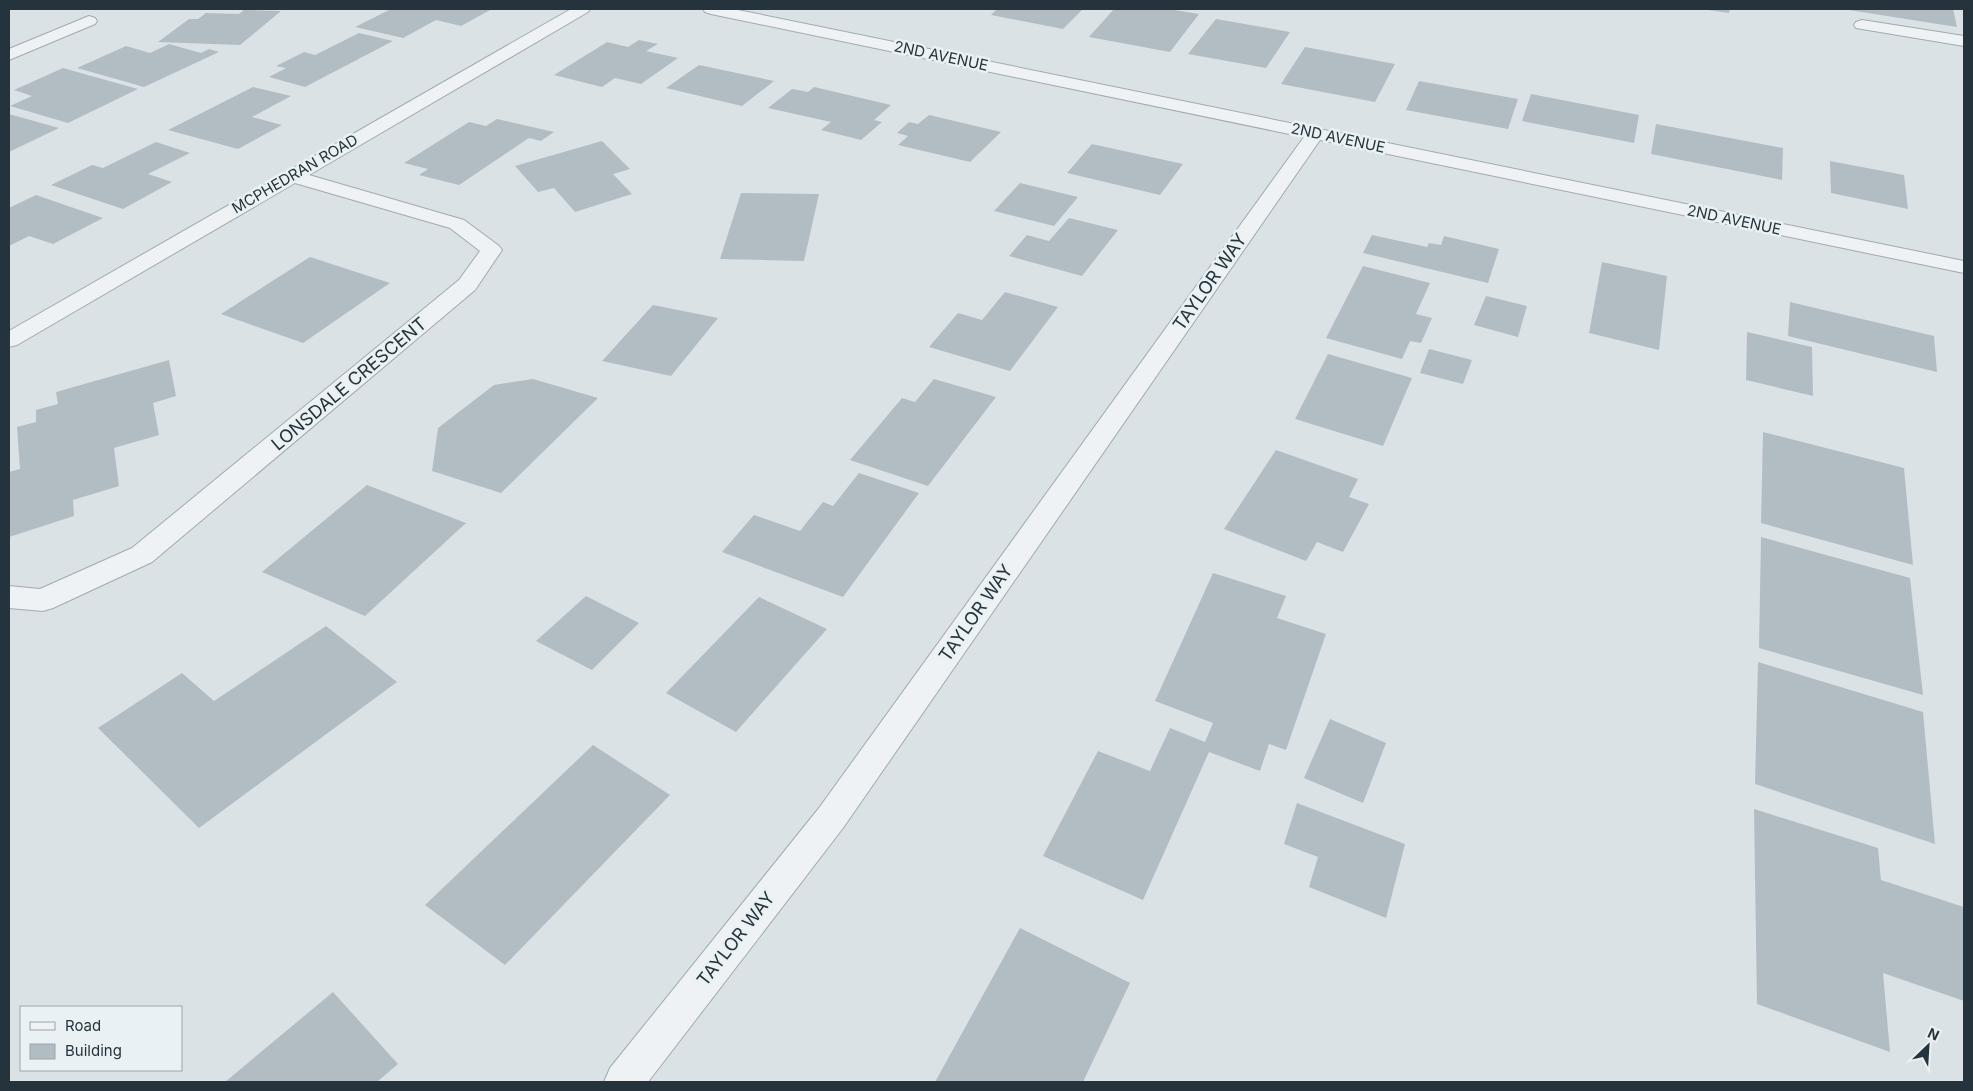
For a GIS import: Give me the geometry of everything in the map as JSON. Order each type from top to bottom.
[{"type":"street","name":"MCPHEDRAN ROAD","points":[[9,340],[582,9]]},
{"type":"street","name":"2ND AVENUE","points":[[711,9],[1964,267]]},
{"type":"street","points":[[9,55],[90,21]]},
{"type":"street","points":[[1862,25],[1964,41]]},
{"type":"street","name":"TAYLOR WAY","points":[[624,1082],[831,818],[1315,134]]},
{"type":"street","name":"LONSDALE CRESCENT","points":[[9,597],[42,600],[142,556],[467,286],[492,250],[457,224],[292,176]]},
{"type":"building","points":[[391,9],[492,9],[461,26],[436,20],[403,38],[355,27]]},
{"type":"building","points":[[997,9],[1083,9],[1063,29],[991,15]]},
{"type":"building","points":[[1114,9],[1169,9],[1199,14],[1170,52],[1089,37]]},
{"type":"building","points":[[1708,9],[1730,9],[1729,13]]},
{"type":"building","points":[[1953,9],[1957,27],[1849,10]]},
{"type":"building","points":[[244,10],[281,11],[240,45],[158,42],[189,19],[198,19],[206,13],[239,14]]},
{"type":"building","points":[[1216,19],[1290,32],[1266,68],[1188,54]]},
{"type":"building","points":[[359,33],[393,41],[305,87],[269,77],[286,68],[276,66],[304,52],[315,55]]},
{"type":"building","points":[[639,40],[658,44],[646,51],[678,58],[641,84],[615,78],[602,87],[554,75],[607,42],[628,47]]},
{"type":"building","points":[[169,44],[201,53],[209,49],[219,52],[144,87],[77,68],[126,46],[150,53]]},
{"type":"building","points":[[1305,47],[1395,64],[1375,102],[1281,84]]},
{"type":"building","points":[[699,65],[774,81],[742,106],[666,88]]},
{"type":"building","points":[[63,68],[138,89],[68,123],[10,106],[32,96],[14,90]]},
{"type":"building","points":[[1419,81],[1518,99],[1508,129],[1406,110]]},
{"type":"building","points":[[253,87],[291,96],[252,117],[282,125],[238,149],[168,130]]},
{"type":"building","points":[[814,87],[891,105],[874,120],[882,122],[861,140],[821,130],[831,122],[768,108],[792,89],[808,92]]},
{"type":"building","points":[[1531,94],[1639,115],[1634,143],[1522,121]]},
{"type":"building","points":[[9,114],[59,128],[9,152]]},
{"type":"building","points":[[929,115],[1001,132],[970,162],[898,145],[908,136],[897,133],[909,122],[918,124]]},
{"type":"building","points":[[497,119],[554,132],[541,141],[529,138],[459,185],[419,175],[428,169],[404,163],[469,122],[486,126]]},
{"type":"building","points":[[1656,124],[1783,148],[1782,180],[1651,154]]},
{"type":"building","points":[[602,141],[630,169],[613,174],[632,194],[575,212],[554,188],[538,192],[515,166]]},
{"type":"building","points":[[156,142],[190,153],[148,174],[172,182],[123,209],[51,185],[92,165],[103,168]]},
{"type":"building","points":[[1092,144],[1183,164],[1160,195],[1067,173]]},
{"type":"building","points":[[1830,161],[1904,175],[1908,209],[1831,193]]},
{"type":"building","points":[[1020,183],[1078,197],[1054,226],[994,211]]},
{"type":"building","points":[[741,193],[819,194],[804,261],[720,259]]},
{"type":"building","points":[[36,195],[103,218],[53,244],[29,236],[9,246],[9,208]]},
{"type":"building","points":[[1069,218],[1118,230],[1082,276],[1009,256],[1027,235],[1049,241]]},
{"type":"building","points":[[1372,235],[1427,247],[1429,243],[1441,245],[1444,236],[1499,249],[1488,283],[1363,253]]},
{"type":"building","points":[[310,257],[390,283],[303,343],[221,314]]},
{"type":"building","points":[[1602,262],[1667,276],[1659,350],[1589,333]]},
{"type":"building","points":[[1363,266],[1430,283],[1416,314],[1432,318],[1421,343],[1410,341],[1402,359],[1326,338]]},
{"type":"building","points":[[1005,292],[1058,307],[1010,371],[929,347],[958,313],[982,320]]},
{"type":"building","points":[[1486,296],[1527,306],[1518,337],[1474,325]]},
{"type":"building","points":[[1790,302],[1934,336],[1937,372],[1788,336]]},
{"type":"building","points":[[653,305],[718,318],[671,376],[602,361]]},
{"type":"building","points":[[1747,332],[1812,347],[1813,396],[1746,380]]},
{"type":"building","points":[[1429,349],[1472,360],[1463,384],[1420,373]]},
{"type":"building","points":[[1328,354],[1412,378],[1383,446],[1295,419]]},
{"type":"building","points":[[169,360],[176,396],[153,403],[159,435],[114,448],[119,486],[73,500],[74,516],[9,537],[9,472],[20,469],[17,427],[36,422],[36,410],[58,404],[56,392]]},
{"type":"building","points":[[533,379],[598,398],[501,493],[432,471],[438,428],[494,385]]},
{"type":"building","points":[[934,379],[996,397],[928,486],[850,460],[902,398],[915,402]]},
{"type":"building","points":[[1763,432],[1904,468],[1913,565],[1761,523]]},
{"type":"building","points":[[1276,450],[1358,479],[1349,497],[1369,504],[1343,552],[1317,542],[1306,561],[1224,529]]},
{"type":"building","points":[[859,473],[919,493],[843,597],[722,552],[754,515],[800,531],[823,502],[833,506]]},
{"type":"building","points":[[367,485],[466,523],[365,616],[262,572]]},
{"type":"building","points":[[1761,537],[1910,578],[1923,695],[1759,648]]},
{"type":"building","points":[[1213,573],[1286,596],[1277,618],[1326,634],[1286,750],[1269,744],[1260,771],[1209,752],[1143,900],[1043,856],[1098,751],[1150,771],[1170,728],[1205,742],[1213,723],[1155,701]]},
{"type":"building","points":[[586,596],[639,623],[592,670],[536,641]]},
{"type":"building","points":[[759,597],[827,629],[736,732],[666,693]]},
{"type":"building","points":[[326,626],[397,682],[199,828],[98,728],[182,673],[214,701]]},
{"type":"building","points":[[1758,662],[1923,712],[1935,844],[1755,784]]},
{"type":"building","points":[[1330,719],[1386,743],[1363,803],[1304,778]]},
{"type":"building","points":[[593,745],[670,795],[505,965],[425,905]]},
{"type":"building","points":[[1297,803],[1405,844],[1386,918],[1309,887],[1318,857],[1284,844]]},
{"type":"building","points":[[1754,809],[1878,848],[1881,880],[1964,907],[1964,1001],[1883,973],[1890,1052],[1757,1004]]},
{"type":"building","points":[[1020,928],[1130,983],[1083,1082],[935,1082]]},
{"type":"building","points":[[333,992],[398,1064],[377,1082],[225,1082]]}]
